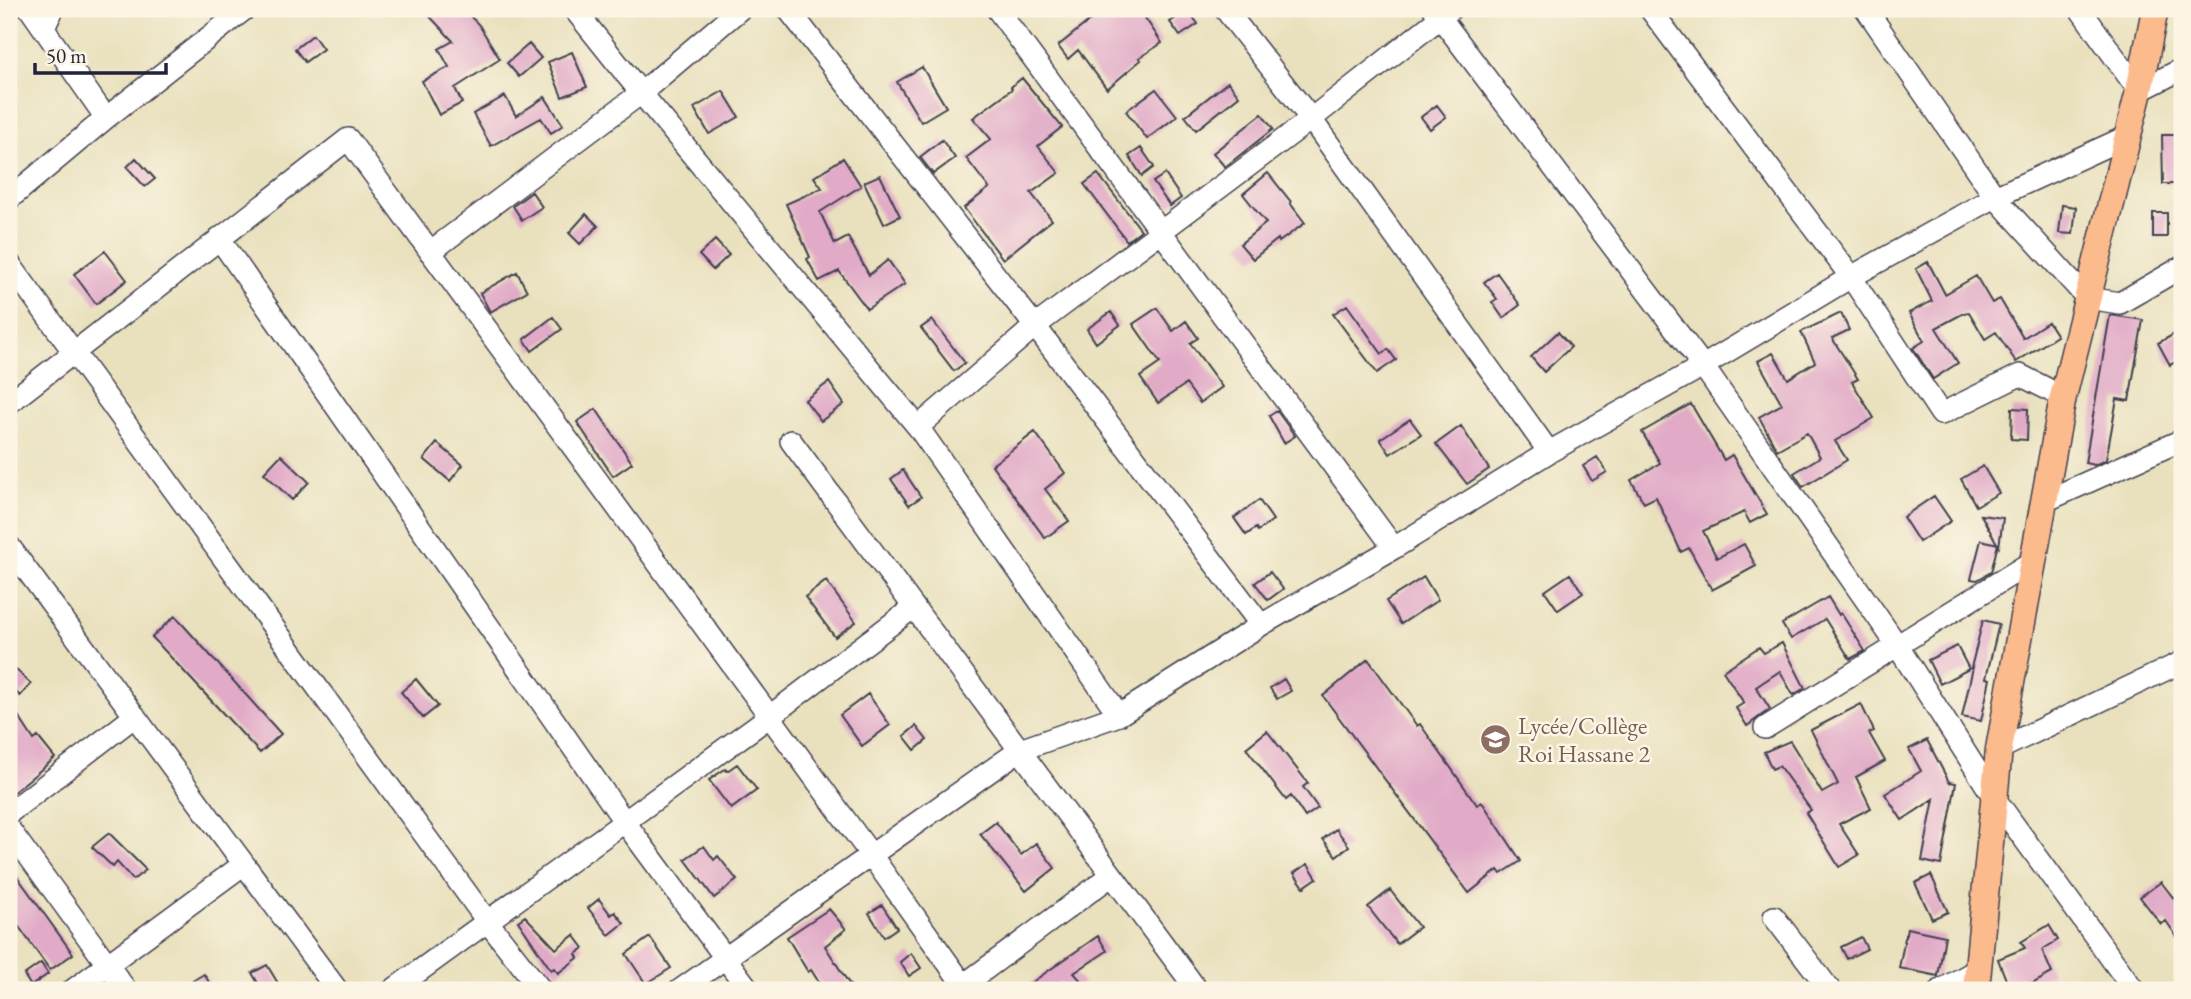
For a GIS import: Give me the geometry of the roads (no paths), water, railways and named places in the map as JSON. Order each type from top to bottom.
[{"type":"main road","points":[[1977,980],[1999,748],[2043,502],[2063,397],[2139,92],[2155,9]]},
{"type":"street","points":[[30,9],[48,18],[106,118]]},
{"type":"street","points":[[9,199],[106,118],[245,9]]},
{"type":"street","points":[[574,9],[918,427],[1119,715]]},
{"type":"street","points":[[430,252],[642,93],[740,9]]},
{"type":"street","points":[[788,9],[1035,326],[1261,625]]},
{"type":"street","points":[[997,9],[1394,548]]},
{"type":"street","points":[[1225,9],[1311,119],[1549,452]]},
{"type":"street","points":[[1650,9],[1852,277],[1941,414],[2020,375],[2063,397]]},
{"type":"street","points":[[1866,9],[1995,197],[2087,298],[2120,303],[2182,267]]},
{"type":"street","points":[[2080,9],[2139,92],[2182,69]]},
{"type":"street","points":[[918,427],[1035,326],[1311,119],[1442,11],[1703,366],[1897,645],[1993,796],[2134,990]]},
{"type":"street","points":[[680,990],[1020,750],[1119,715],[1261,625],[1394,548],[1549,452],[1703,366],[1852,277],[1995,197],[2128,136]]},
{"type":"street","points":[[9,403],[348,139],[871,855],[962,989],[1112,875]]},
{"type":"street","points":[[219,238],[624,821],[749,990]]},
{"type":"street","points":[[9,263],[487,921],[541,990]]},
{"type":"street","points":[[2043,502],[2182,440]]},
{"type":"street","points":[[791,441],[1197,990]]},
{"type":"street","points":[[9,546],[337,990]]},
{"type":"street","points":[[1765,728],[2033,561]]},
{"type":"street","points":[[393,990],[914,607]]},
{"type":"street","points":[[1999,748],[2182,662]]},
{"type":"street","points":[[9,813],[135,716]]},
{"type":"street","points":[[9,829],[126,990]]},
{"type":"street","points":[[73,990],[244,864]]},
{"type":"street","points":[[1774,917],[1830,990]]},
{"type":"street","points":[[1941,990],[1977,980]]},
{"type":"place","name":"Lycée/Collège Roi Hassane 2","points":[[1495,739]]}]
